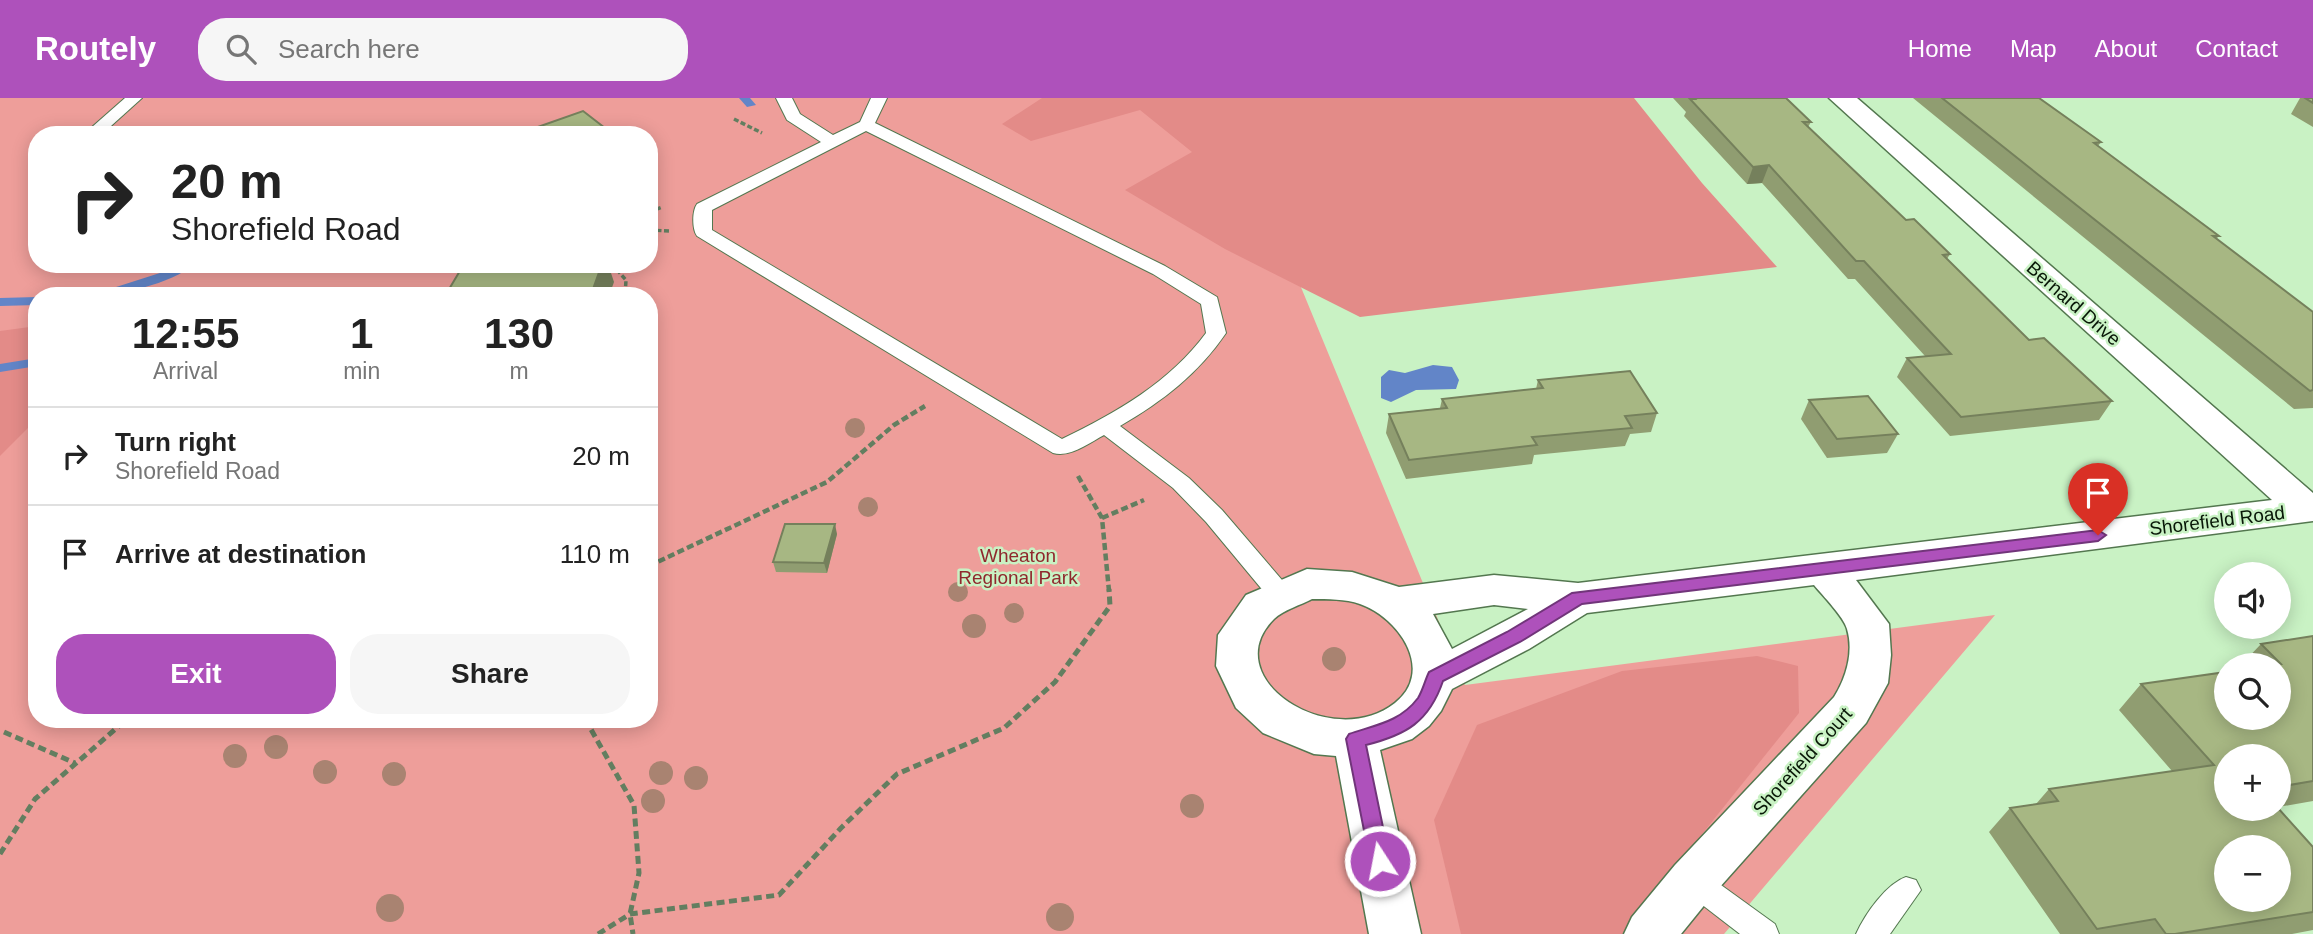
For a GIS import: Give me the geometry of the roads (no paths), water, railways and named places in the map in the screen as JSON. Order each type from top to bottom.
[{"type":"street","name":"Bernard Drive","points":[[1842,98],[2310,508]]},
{"type":"street","name":"Shorefield Road","points":[[1396,603],[1494,590],[1578,598],[1825,570],[2310,508]]},
{"type":"street","name":"Shorefield Court","points":[[1650,934],[1693,881],[1850,710],[1866,683],[1870,655],[1868,624],[1825,570]]},
{"type":"street","points":[[1307,584],[1338,584],[1368,590],[1396,603],[1419,624],[1433,650],[1436,677],[1427,699],[1410,719],[1385,732],[1355,739],[1320,737],[1286,725],[1259,706],[1241,681],[1235,655],[1241,629],[1256,608],[1279,593],[1307,584]]},
{"type":"street","name":"Shorefield Road","points":[[1436,677],[1514,637],[1578,598]]},
{"type":"street","points":[[1355,739],[1395,934]]},
{"type":"lane","points":[[101,126],[134,98]]},
{"type":"lane","points":[[784,98],[793,117],[833,142]]},
{"type":"lane","points":[[866,125],[1159,270],[1210,300],[1216,332],[1194,362],[1107,427],[1061,448],[703,232],[702,208],[866,125],[879,98]]},
{"type":"lane","points":[[1107,427],[1181,483],[1214,516],[1279,593]]},
{"type":"lane","points":[[1693,881],[1764,934]]},
{"type":"lane","points":[[1871,934],[1906,890]]},
{"type":"water","points":[[1433,365],[1452,367],[1459,380],[1456,389],[1416,390],[1391,402],[1381,398],[1381,377],[1389,370],[1405,373]]},
{"type":"waterway","points":[[744,98],[751,105]]},
{"type":"waterway","points":[[126,287],[172,273]]},
{"type":"waterway","points":[[0,302],[28,301]]},
{"type":"waterway","points":[[0,368],[28,363]]},
{"type":"park label","name":"Wheaton Regional Park","points":[[1018,566]]}]
